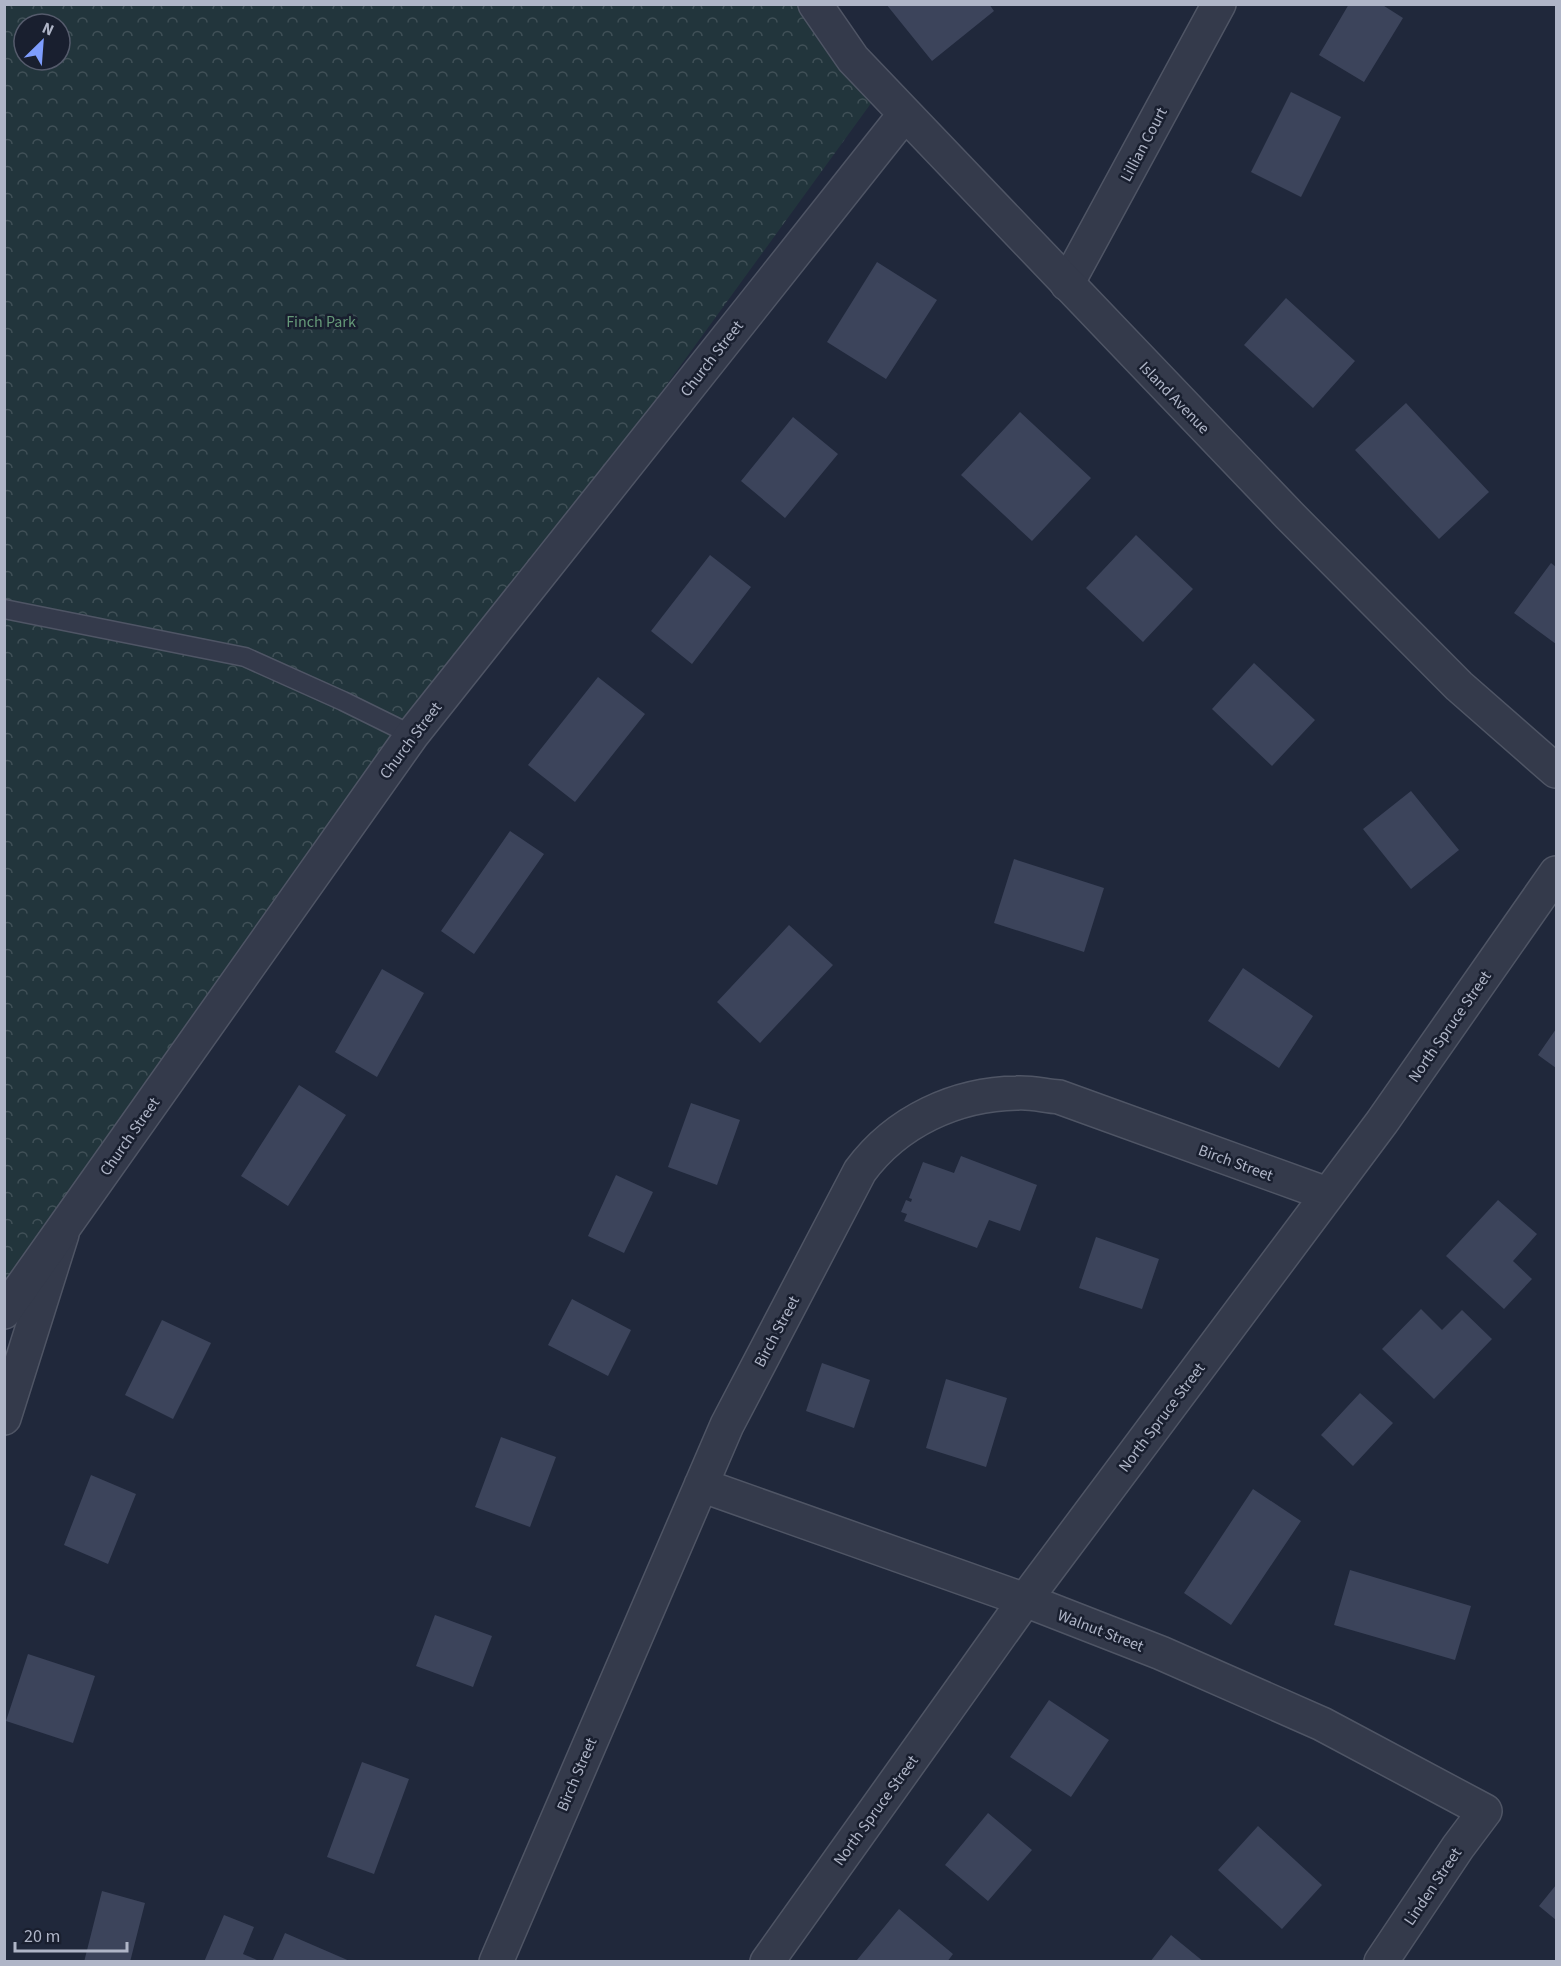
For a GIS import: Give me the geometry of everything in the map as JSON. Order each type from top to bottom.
[{"type":"street","name":"Island Avenue","points":[[815,4],[853,59],[1289,515],[1459,686],[1557,771]]},
{"type":"street","name":"Lillian Court","points":[[1067,284],[1219,4]]},
{"type":"street","name":"Church Street","points":[[4,1418],[64,1227],[412,735],[905,114]]},
{"type":"street","name":"North Spruce Street","points":[[767,1962],[1025,1600],[1382,1122],[1557,873]]},
{"type":"street","name":"Birch Street","points":[[496,1962],[727,1425],[860,1171],[866,1162],[898,1131],[936,1109],[975,1096],[1018,1092],[1059,1097],[1327,1194]]},
{"type":"street","points":[[4,1312],[64,1227]]},
{"type":"street","name":"Walnut Street","points":[[701,1485],[1025,1600],[1161,1653],[1322,1724],[1485,1811]]},
{"type":"street","name":"Linden Street","points":[[1382,1962],[1458,1847],[1485,1811]]},
{"type":"lane","points":[[4,609],[245,657],[412,735]]},
{"type":"green space","name":"Finch Park","points":[[5,5],[823,5],[877,95],[5,1296]]},
{"type":"building","points":[[886,4],[989,4],[994,11],[932,61]]},
{"type":"building","points":[[1349,4],[1381,4],[1403,18],[1364,82],[1319,55]]},
{"type":"building","points":[[1291,92],[1341,117],[1301,197],[1251,172]]},
{"type":"building","points":[[877,262],[937,300],[886,379],[827,342]]},
{"type":"building","points":[[1286,298],[1355,361],[1313,408],[1244,345]]},
{"type":"building","points":[[1406,403],[1489,492],[1439,539],[1355,450]]},
{"type":"building","points":[[1020,412],[1091,478],[1032,541],[961,475]]},
{"type":"building","points":[[793,417],[838,454],[785,518],[741,481]]},
{"type":"building","points":[[1136,535],[1193,589],[1143,642],[1086,588]]},
{"type":"building","points":[[710,555],[751,587],[692,664],[651,631]]},
{"type":"building","points":[[1551,563],[1556,567],[1556,644],[1514,613]]},
{"type":"building","points":[[1254,663],[1315,720],[1272,766],[1212,709]]},
{"type":"building","points":[[598,677],[645,714],[575,802],[528,765]]},
{"type":"building","points":[[1411,791],[1459,850],[1411,889],[1363,829]]},
{"type":"building","points":[[510,831],[544,854],[474,954],[441,931]]},
{"type":"building","points":[[1014,859],[1104,888],[1084,952],[994,923]]},
{"type":"building","points":[[789,925],[833,965],[760,1043],[717,1002]]},
{"type":"building","points":[[1243,968],[1313,1016],[1279,1068],[1208,1021]]},
{"type":"building","points":[[382,969],[424,993],[377,1077],[335,1052]]},
{"type":"building","points":[[1556,1029],[1556,1068],[1538,1055]]},
{"type":"building","points":[[299,1085],[346,1115],[288,1206],[241,1176]]},
{"type":"building","points":[[691,1103],[740,1120],[717,1185],[668,1167]]},
{"type":"building","points":[[961,1156],[1037,1185],[1020,1231],[989,1220],[977,1248],[904,1221],[907,1214],[901,1212],[906,1200],[911,1202],[912,1199],[909,1198],[923,1162],[954,1173]]},
{"type":"building","points":[[616,1175],[653,1192],[624,1253],[588,1236]]},
{"type":"building","points":[[1498,1200],[1537,1234],[1513,1261],[1532,1279],[1504,1309],[1446,1256]]},
{"type":"building","points":[[1096,1237],[1159,1259],[1142,1309],[1079,1288]]},
{"type":"building","points":[[572,1299],[631,1330],[608,1376],[548,1345]]},
{"type":"building","points":[[1421,1309],[1442,1330],[1462,1310],[1492,1339],[1434,1399],[1382,1349]]},
{"type":"building","points":[[162,1320],[211,1343],[173,1419],[125,1395]]},
{"type":"building","points":[[822,1363],[870,1380],[854,1428],[806,1411]]},
{"type":"building","points":[[946,1379],[1007,1398],[986,1467],[926,1448]]},
{"type":"building","points":[[1360,1393],[1393,1423],[1353,1466],[1321,1435]]},
{"type":"building","points":[[501,1437],[556,1457],[530,1527],[475,1507]]},
{"type":"building","points":[[91,1475],[136,1494],[108,1564],[64,1545]]},
{"type":"building","points":[[1253,1489],[1301,1521],[1231,1625],[1184,1593]]},
{"type":"building","points":[[1350,1570],[1471,1606],[1455,1660],[1334,1625]]},
{"type":"building","points":[[435,1615],[492,1636],[473,1687],[416,1666]]},
{"type":"building","points":[[28,1654],[95,1676],[73,1743],[6,1721]]},
{"type":"building","points":[[1049,1700],[1109,1740],[1071,1797],[1010,1757]]},
{"type":"building","points":[[362,1762],[409,1779],[374,1874],[327,1857]]},
{"type":"building","points":[[988,1813],[1032,1850],[988,1901],[945,1865]]},
{"type":"building","points":[[1258,1826],[1322,1885],[1282,1929],[1218,1870]]},
{"type":"building","points":[[1556,1885],[1556,1920],[1539,1906]]},
{"type":"building","points":[[102,1891],[145,1903],[130,1962],[84,1962]]},
{"type":"building","points":[[899,1909],[953,1954],[947,1962],[859,1962],[857,1960]]},
{"type":"building","points":[[224,1915],[254,1927],[243,1954],[262,1962],[204,1962]]},
{"type":"building","points":[[285,1933],[352,1962],[272,1962]]},
{"type":"building","points":[[1171,1935],[1204,1962],[1150,1962]]}]
